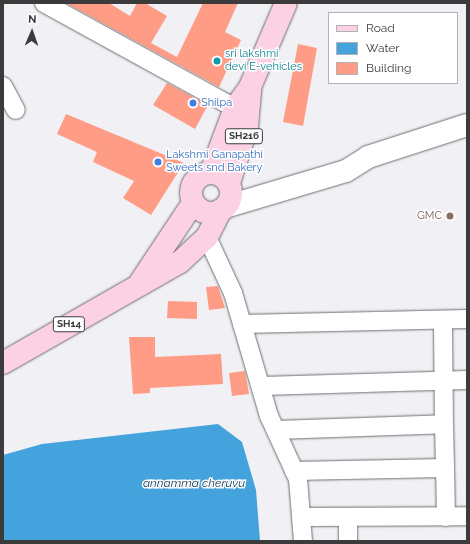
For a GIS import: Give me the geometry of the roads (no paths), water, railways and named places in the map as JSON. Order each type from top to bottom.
[{"type":"main road","name":"SH216","points":[[223,192],[236,108],[250,87],[286,3]]},
{"type":"main road","name":"SH216","points":[[223,192],[247,127],[250,87]]},
{"type":"main road","points":[[201,175],[223,192],[206,211],[193,203],[190,192],[193,182],[201,175]]},
{"type":"main road","name":"SH14","points":[[3,363],[180,262],[207,237],[223,192]]},
{"type":"main road","name":"SH14","points":[[137,287],[193,203]]},
{"type":"street","points":[[44,3],[236,108]]},
{"type":"street","points":[[3,86],[16,110]]},
{"type":"street","points":[[223,192],[346,155],[368,157],[467,125]]},
{"type":"street","points":[[207,237],[233,293],[276,430],[294,471],[303,517],[303,541]]},
{"type":"street","points":[[242,324],[467,319]]},
{"type":"street","points":[[443,320],[442,380],[446,517]]},
{"type":"street","points":[[262,386],[467,380]]},
{"type":"street","points":[[276,430],[444,424]]},
{"type":"street","points":[[294,471],[444,468]]},
{"type":"street","points":[[303,517],[467,516]]},
{"type":"street","points":[[348,517],[348,541]]},
{"type":"water","name":"annamma cheruvu","points":[[218,424],[242,442],[256,490],[260,541],[3,541],[3,455],[42,444]]},
{"type":"place","name":"sri lakshmi devi E-vehicles","points":[[217,61]]},
{"type":"place","name":"Shilpa","points":[[193,103]]},
{"type":"place","name":"Lakshmi Ganapathi Sweets snd Bakery","points":[[158,162]]},
{"type":"place","name":"GMC","points":[[450,216]]}]
